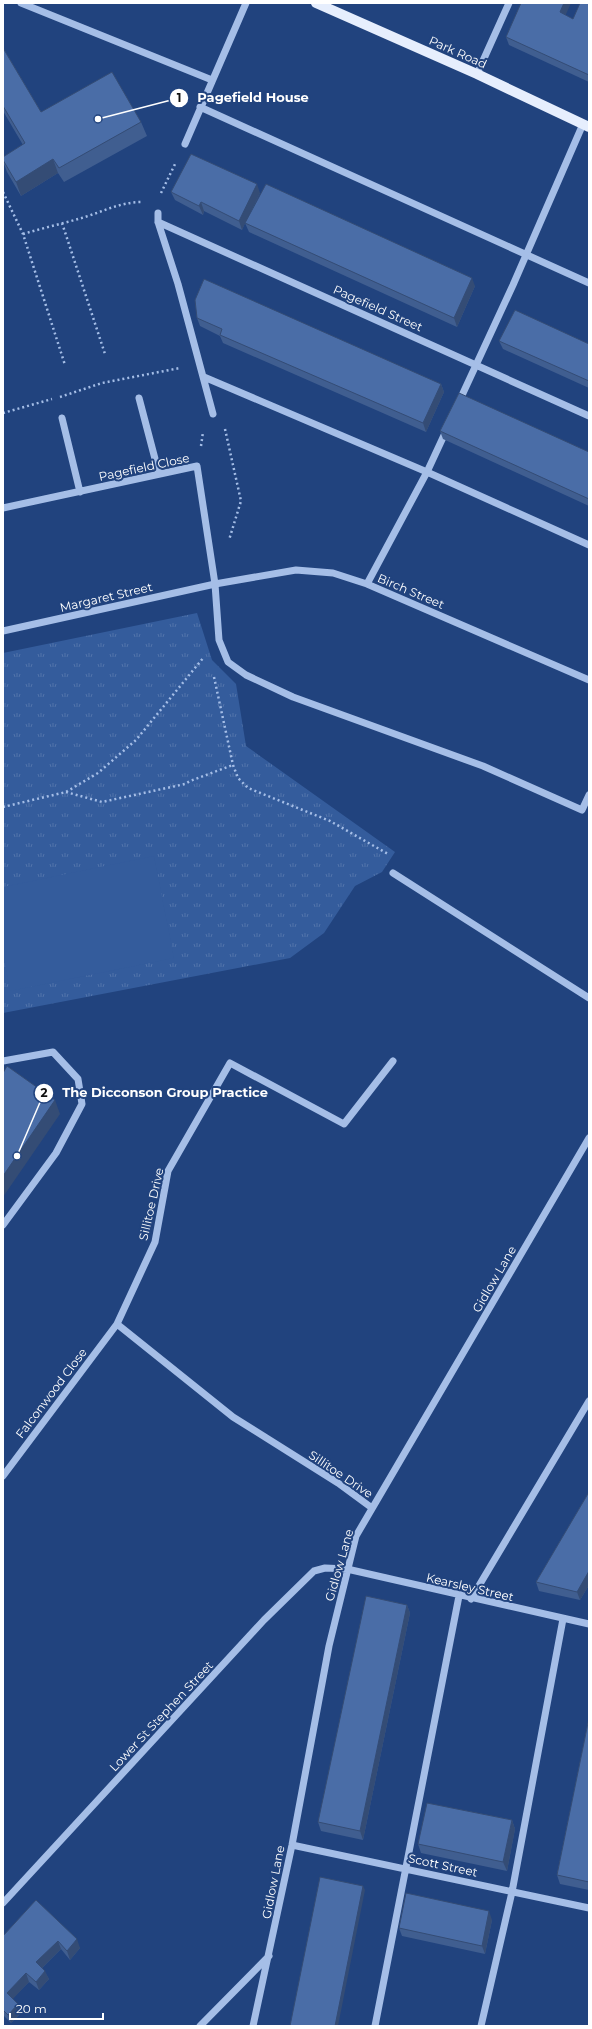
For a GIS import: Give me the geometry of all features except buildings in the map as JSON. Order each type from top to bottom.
[{"type":"main road","name":"Park Road","points":[[316,3],[477,74],[586,126]]},
{"type":"street","points":[[21,3],[212,80]]},
{"type":"street","points":[[185,144],[246,3]]},
{"type":"street","points":[[477,74],[509,3]]},
{"type":"street","points":[[200,107],[589,283]]},
{"type":"street","points":[[454,414],[586,126]]},
{"type":"street","points":[[158,213],[158,222],[204,377],[213,414]]},
{"type":"street","name":"Pagefield Street","points":[[158,222],[589,416]]},
{"type":"street","points":[[204,377],[427,472],[589,545]]},
{"type":"street","points":[[139,398],[159,474]]},
{"type":"street","points":[[62,418],[80,492]]},
{"type":"street","points":[[367,584],[427,472],[450,421]]},
{"type":"street","name":"Pagefield Close","points":[[3,508],[197,466],[214,584],[219,640],[228,662],[246,676],[293,697],[483,766],[582,810],[589,795]]},
{"type":"street","name":"Birch Street","points":[[214,584],[296,570],[333,573],[367,584],[589,680]]},
{"type":"street","name":"Margaret Street","points":[[3,631],[214,584]]},
{"type":"street","points":[[396,875],[589,998]]},
{"type":"street","points":[[3,1061],[53,1052],[78,1079],[82,1104],[56,1153],[3,1225]]},
{"type":"street","name":"Sillitoe Drive","points":[[372,1508],[338,1483],[233,1417],[117,1324],[155,1242],[168,1171],[230,1063],[344,1124],[392,1061]]},
{"type":"street","name":"Gidlow Lane","points":[[253,2026],[270,1956],[329,1646],[356,1536],[589,1138]]},
{"type":"street","name":"Falconwood Close","points":[[3,1476],[117,1324]]},
{"type":"street","points":[[471,1599],[589,1400]]},
{"type":"street","name":"Lower St Stephen Street","points":[[3,1903],[264,1620],[314,1571],[325,1568],[347,1569]]},
{"type":"street","name":"Kearsley Street","points":[[347,1569],[471,1599],[589,1624]]},
{"type":"street","points":[[375,2026],[404,1868],[459,1596]]},
{"type":"street","points":[[481,2026],[512,1892],[563,1619]]},
{"type":"street","name":"Scott Street","points":[[292,1845],[589,1908]]},
{"type":"street","points":[[200,2026],[270,1956]]},
{"type":"path","points":[[158,213],[161,194],[185,144]]},
{"type":"path","points":[[3,192],[23,234],[65,365]]},
{"type":"path","points":[[23,234],[132,202],[159,202]]},
{"type":"path","points":[[62,223],[105,354]]},
{"type":"path","points":[[3,413],[102,383],[200,364]]},
{"type":"path","points":[[197,466],[205,422],[213,414],[222,417],[241,501],[230,539],[212,572]]},
{"type":"path","points":[[219,640],[212,665],[233,765],[238,778],[248,788],[330,821],[397,859],[396,875]]},
{"type":"path","points":[[3,807],[66,792],[98,772],[136,740],[219,640]]},
{"type":"path","points":[[66,792],[102,802],[185,784],[233,765]]},
{"type":"green space","points":[[197,613],[212,660],[236,684],[246,746],[395,852],[382,872],[355,886],[324,933],[290,958],[3,1013],[3,653]]},
{"type":"green space","points":[[154,856],[174,958],[10,991],[3,954],[3,887]]},
{"type":"place","name":"Pagefield House","points":[[98,119]]},
{"type":"place","name":"The Dicconson Group Practice","points":[[17,1156]]}]
